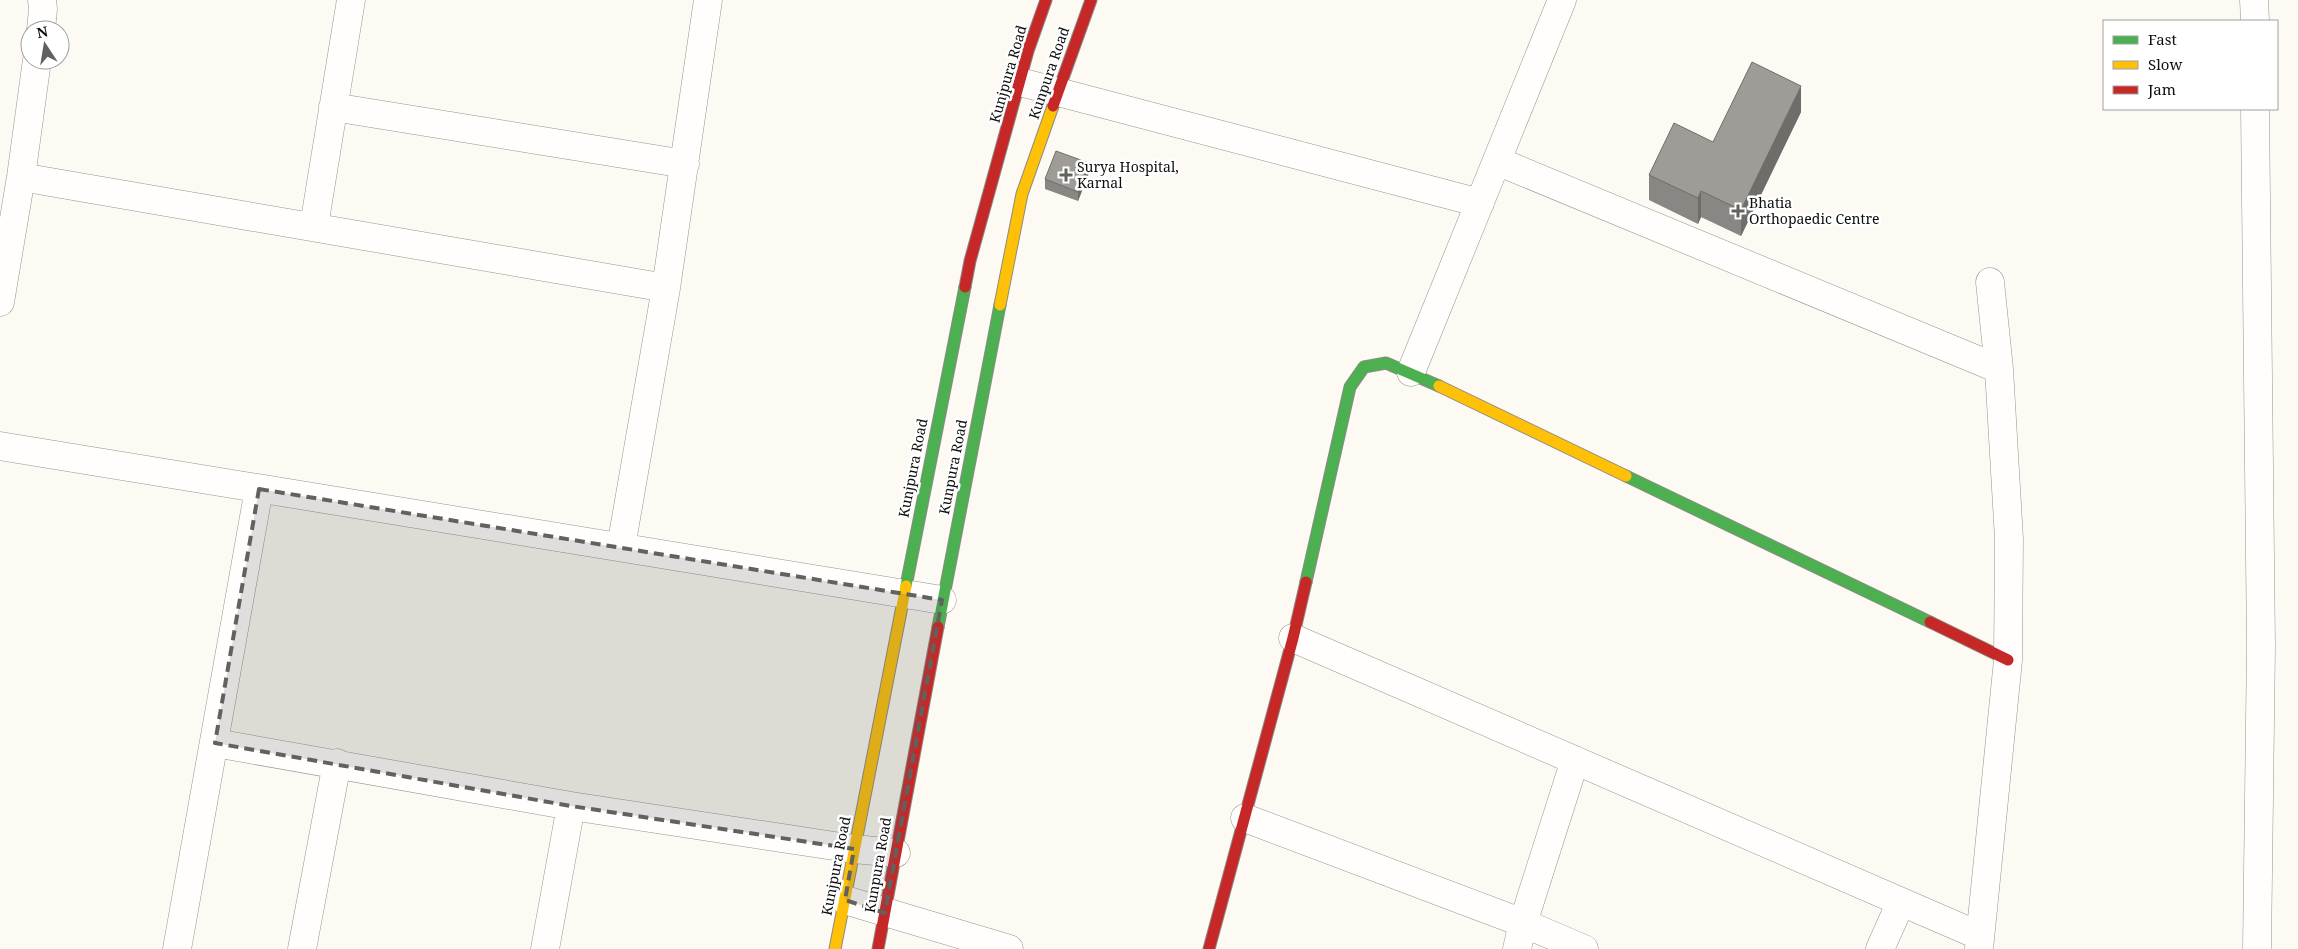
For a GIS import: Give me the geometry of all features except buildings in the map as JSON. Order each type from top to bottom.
[{"type":"street","points":[[41,20],[42,0]]},
{"type":"street","points":[[314,226],[351,0]]},
{"type":"street","points":[[621,547],[666,288],[708,0]]},
{"type":"street","name":"Kunjpura Road","points":[[835,949],[970,261],[1020,82],[1046,0]]},
{"type":"street","name":"Kunpura Road","points":[[878,949],[942,600],[1022,194],[1090,0]]},
{"type":"street","points":[[1412,372],[1562,0]]},
{"type":"street","points":[[2254,0],[2254,20]]},
{"type":"street","points":[[0,302],[21,177],[35,70]]},
{"type":"street","points":[[1020,82],[1480,203]]},
{"type":"street","points":[[333,107],[685,164]]},
{"type":"street","points":[[2256,110],[2261,646],[2257,949]]},
{"type":"street","points":[[1498,161],[1999,369]]},
{"type":"street","points":[[21,177],[666,288]]},
{"type":"street","points":[[1293,638],[1901,902],[1980,943],[2008,660],[2009,540],[1999,369],[1990,282]]},
{"type":"street","points":[[1209,949],[1293,638],[1350,387],[1364,367],[1386,363],[1412,372],[2008,660]]},
{"type":"street","points":[[0,446],[942,600]]},
{"type":"street","points":[[177,949],[259,489]]},
{"type":"street","points":[[215,742],[572,806],[854,850],[896,853]]},
{"type":"street","points":[[1517,949],[1523,923],[1575,760]]},
{"type":"street","points":[[302,949],[337,763]]},
{"type":"street","points":[[545,949],[572,806]]},
{"type":"street","points":[[1245,818],[1523,923],[1584,949]]},
{"type":"street","points":[[845,900],[1009,949]]},
{"type":"street","points":[[1880,949],[1901,902]]},
{"type":"highlighted area","points":[[259,489],[942,600],[885,913],[845,900],[854,849],[571,806],[215,743]]},
{"type":"traffic: fast","points":[[906,586],[965,287]]},
{"type":"traffic: fast","points":[[938,627],[1000,305]]},
{"type":"traffic: fast","points":[[1306,582],[1350,387],[1364,367],[1386,363],[1439,386]]},
{"type":"traffic: fast","points":[[1626,476],[1930,622]]},
{"type":"traffic: slow","points":[[1000,305],[1022,194],[1053,106]]},
{"type":"traffic: slow","points":[[1439,386],[1626,476]]},
{"type":"traffic: slow","points":[[835,949],[906,586]]},
{"type":"traffic: jam","points":[[965,287],[970,261],[1028,51],[1046,0]]},
{"type":"traffic: jam","points":[[1053,106],[1091,0]]},
{"type":"traffic: jam","points":[[1209,949],[1293,638],[1306,582]]},
{"type":"traffic: jam","points":[[1930,622],[2008,660]]},
{"type":"traffic: jam","points":[[878,949],[938,627]]},
{"type":"place","name":"Surya Hospital, Karnal","points":[[1066,175]]},
{"type":"place","name":"Bhatia Orthopaedic Centre","points":[[1738,211]]}]
